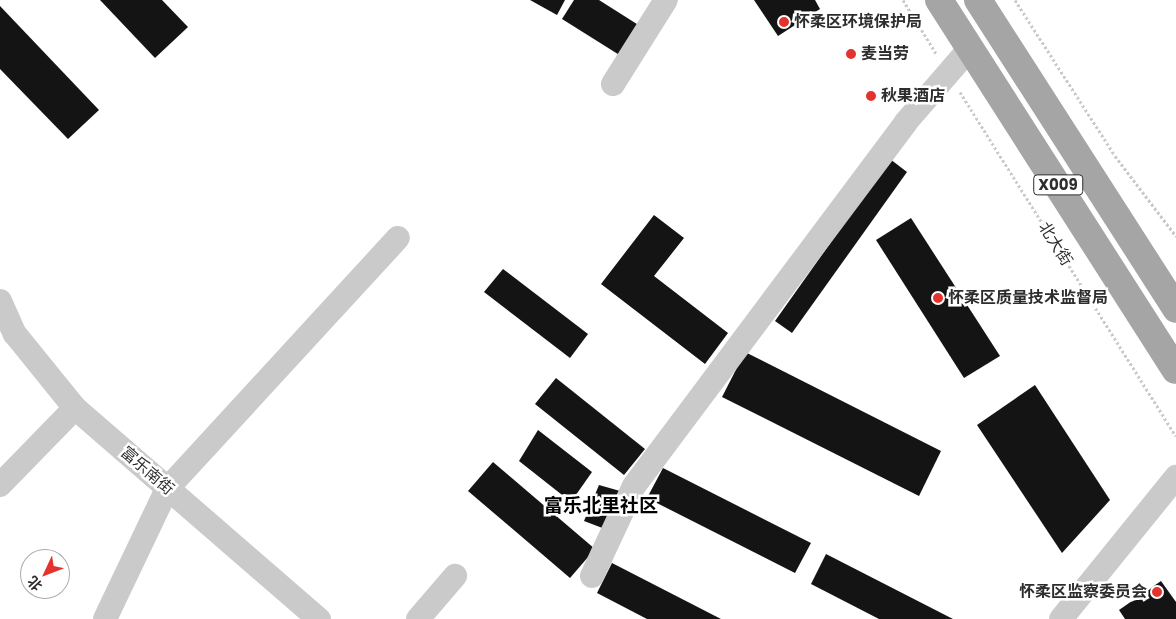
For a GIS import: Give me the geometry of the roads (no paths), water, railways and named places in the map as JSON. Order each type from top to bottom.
[{"type":"main road","name":"X009","points":[[939,0],[1176,370]]},
{"type":"main road","name":"X009","points":[[978,0],[1176,309]]},
{"type":"street","points":[[613,84],[666,0]]},
{"type":"street","points":[[592,576],[634,486],[947,72],[970,48]]},
{"type":"street","points":[[105,619],[167,489],[398,238]]},
{"type":"street","name":"富乐南街","points":[[0,301],[7,340],[75,408],[319,619]]},
{"type":"street","points":[[0,485],[75,408]]},
{"type":"street","points":[[1061,619],[1176,477]]},
{"type":"street","points":[[418,619],[455,576]]},
{"type":"place","name":"怀柔区环境保护局","points":[[784,22]]},
{"type":"place","name":"麦当劳","points":[[851,54]]},
{"type":"place","name":"秋果酒店","points":[[871,96]]},
{"type":"place","name":"怀柔区质量技术监督局","points":[[938,298]]},
{"type":"place","name":"怀柔区监察委员会","points":[[1157,592]]},
{"type":"district","name":"富乐北里社区","points":[[601,506]]}]
